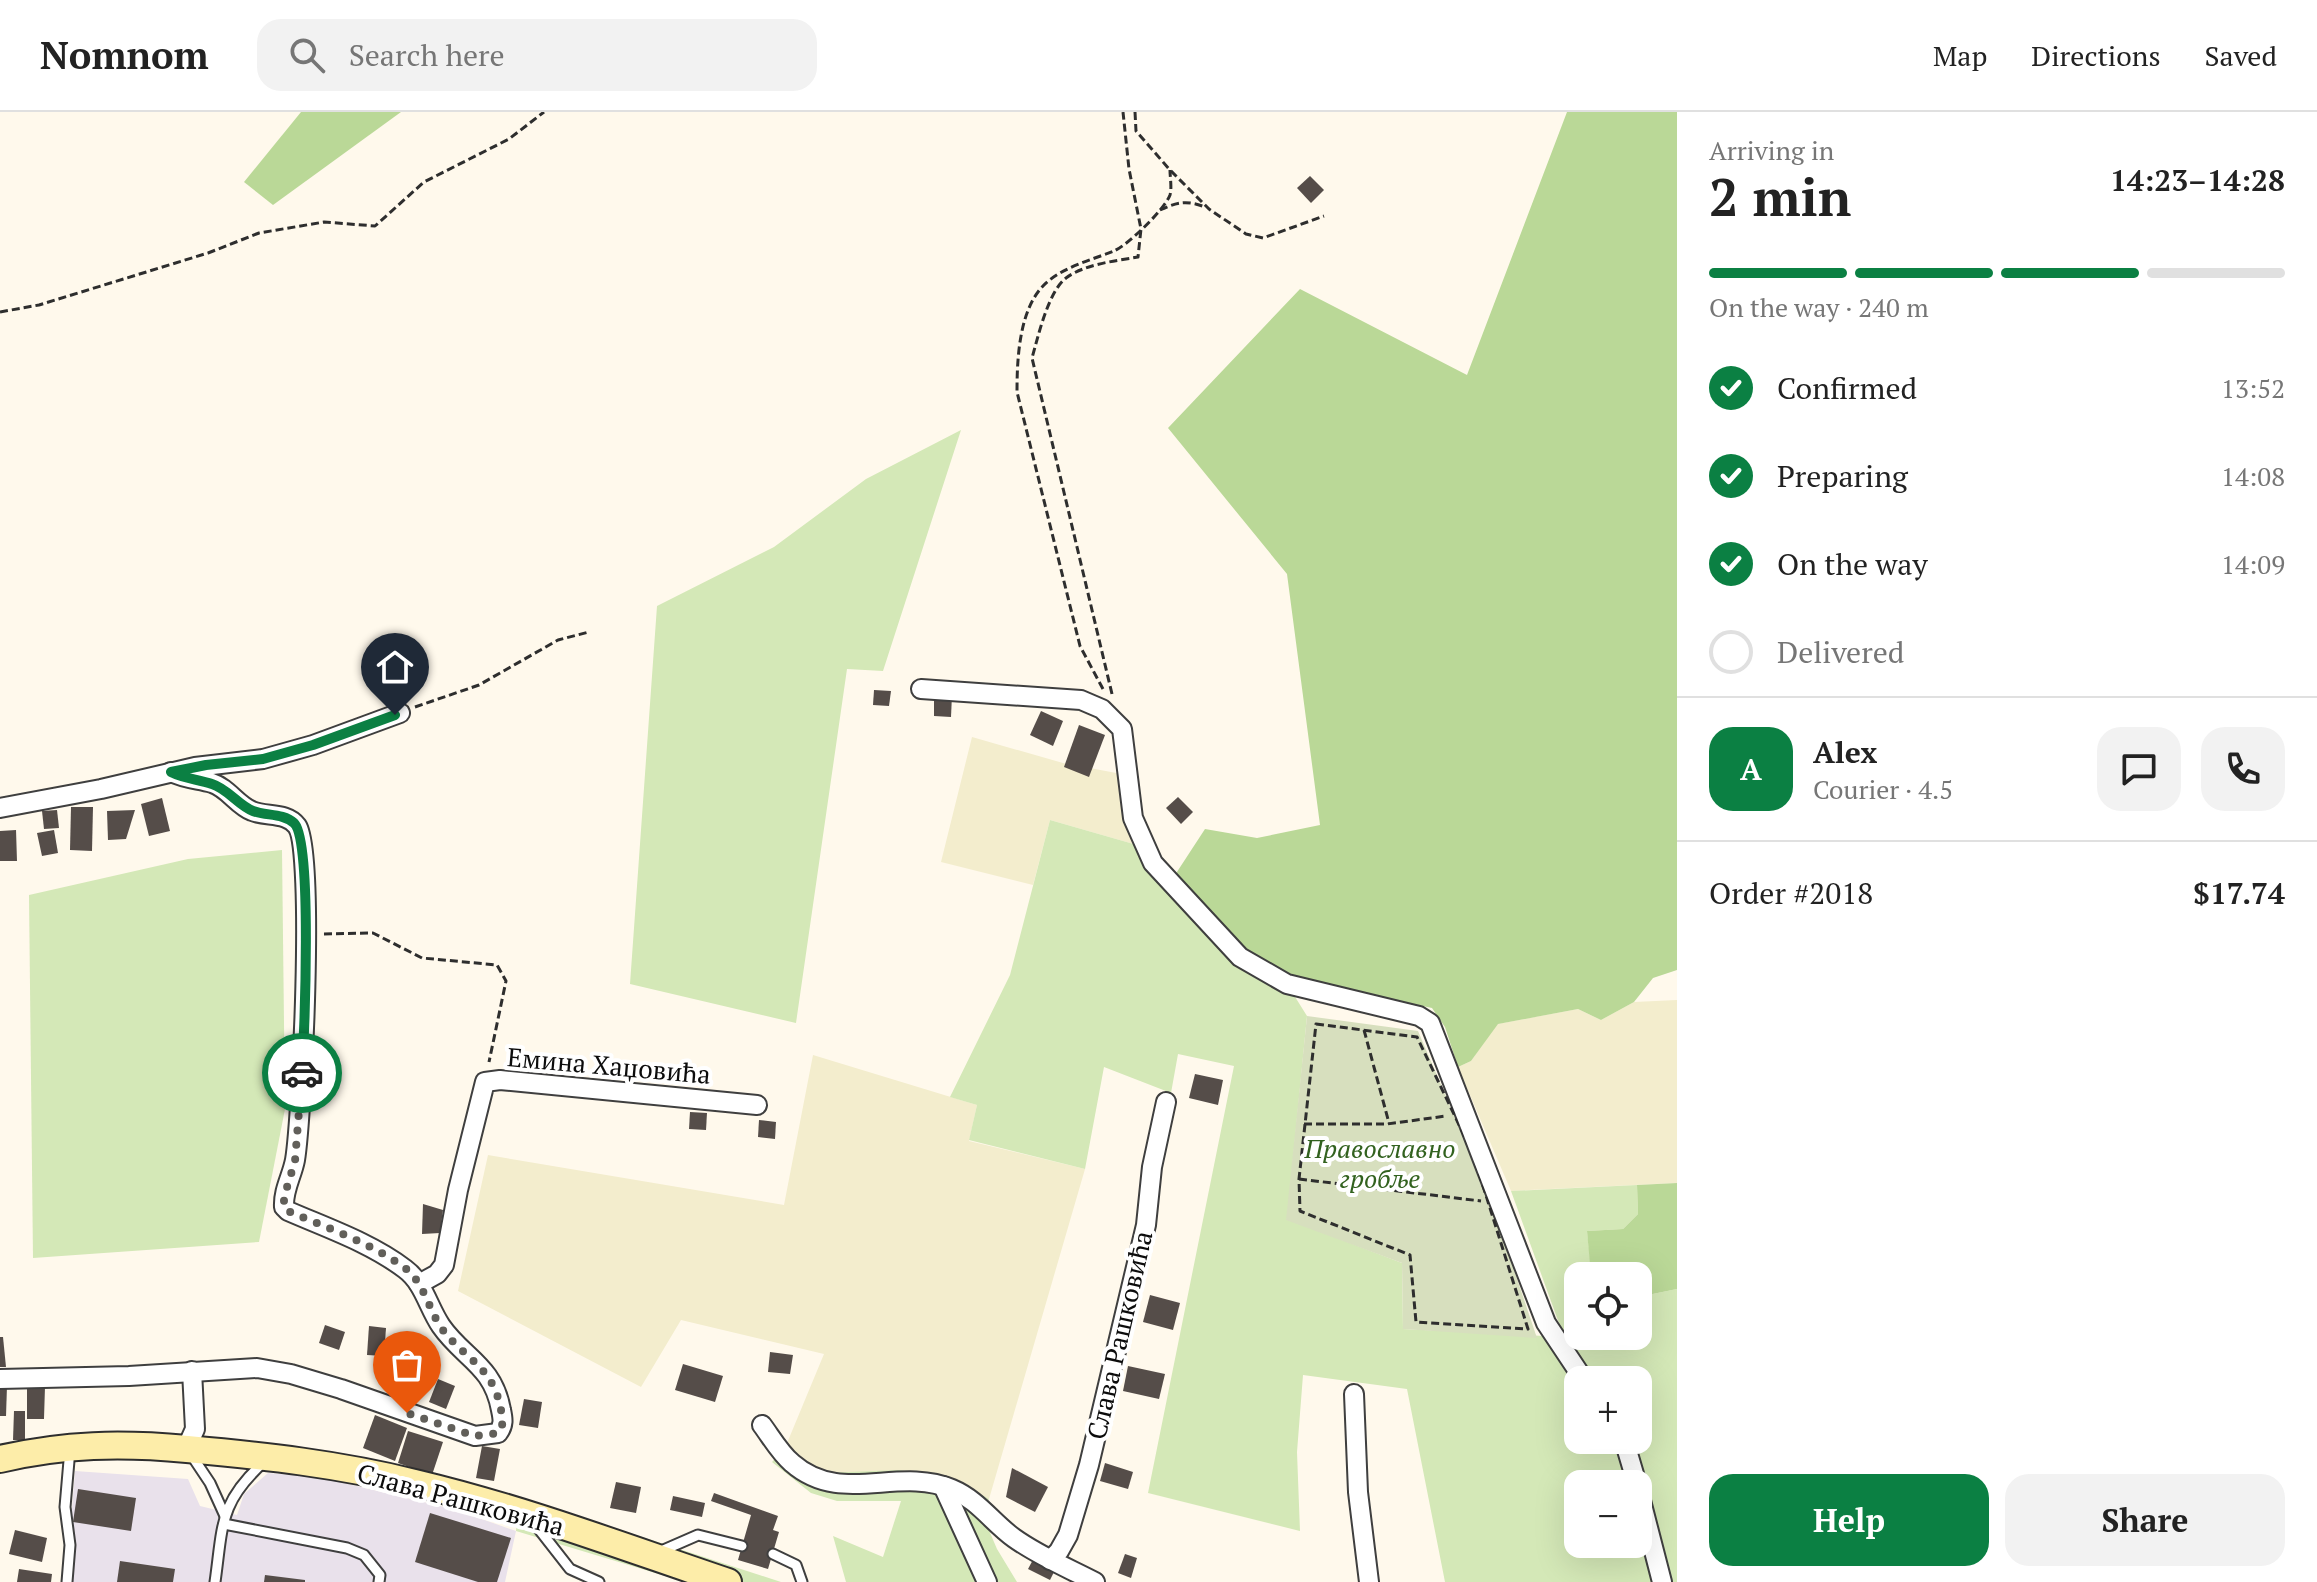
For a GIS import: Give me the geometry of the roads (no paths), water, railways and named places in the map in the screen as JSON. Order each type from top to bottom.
[{"type":"main road","name":"Слава Рашковића","points":[[0,1459],[70,1446],[114,1445],[270,1456],[347,1468],[414,1482],[527,1514],[728,1582]]},
{"type":"street","points":[[921,689],[1081,700],[1102,709],[1122,729],[1133,818],[1153,863],[1240,957],[1287,984],[1419,1016],[1430,1023],[1546,1323],[1575,1366]]},
{"type":"street","points":[[0,808],[206,765],[263,759],[313,745],[400,713]]},
{"type":"street","points":[[0,1379],[129,1376],[238,1367],[273,1370],[341,1389],[475,1436],[498,1433],[503,1424],[491,1381],[476,1361],[442,1329],[423,1291],[407,1270],[364,1245],[284,1207],[295,1161],[302,1068],[305,859],[299,829],[287,818],[250,810],[212,783],[184,778],[171,772]]},
{"type":"street","name":"Емина Хаџовића","points":[[423,1291],[444,1265],[458,1190],[485,1082],[500,1080],[757,1105]]},
{"type":"street","name":"Слава Рашковића","points":[[1050,1560],[1068,1535],[1089,1465],[1146,1225],[1152,1167],[1166,1102]]},
{"type":"street","points":[[186,1449],[195,1429],[192,1371]]},
{"type":"street","points":[[1354,1394],[1358,1492],[1369,1582]]},
{"type":"street","points":[[762,1425],[789,1461],[825,1483],[854,1485],[905,1480],[943,1486],[973,1500],[1004,1530],[1050,1560],[1095,1582]]},
{"type":"street","points":[[943,1486],[987,1582]]},
{"type":"street","points":[[1652,1544],[1662,1582]]},
{"type":"lane","points":[[67,1582],[70,1545],[65,1507],[70,1446]]},
{"type":"lane","points":[[186,1449],[203,1472],[225,1520]]},
{"type":"lane","points":[[215,1582],[225,1520],[235,1492],[270,1456]]},
{"type":"lane","points":[[527,1514],[570,1569],[599,1582]]},
{"type":"lane","points":[[225,1520],[347,1548],[364,1555],[380,1575],[379,1582]]},
{"type":"lane","points":[[650,1556],[698,1535],[742,1546]]},
{"type":"lane","points":[[773,1554],[796,1565],[802,1582]]},
{"type":"park label","name":"Православно гробље","points":[[1380,1163]]}]
